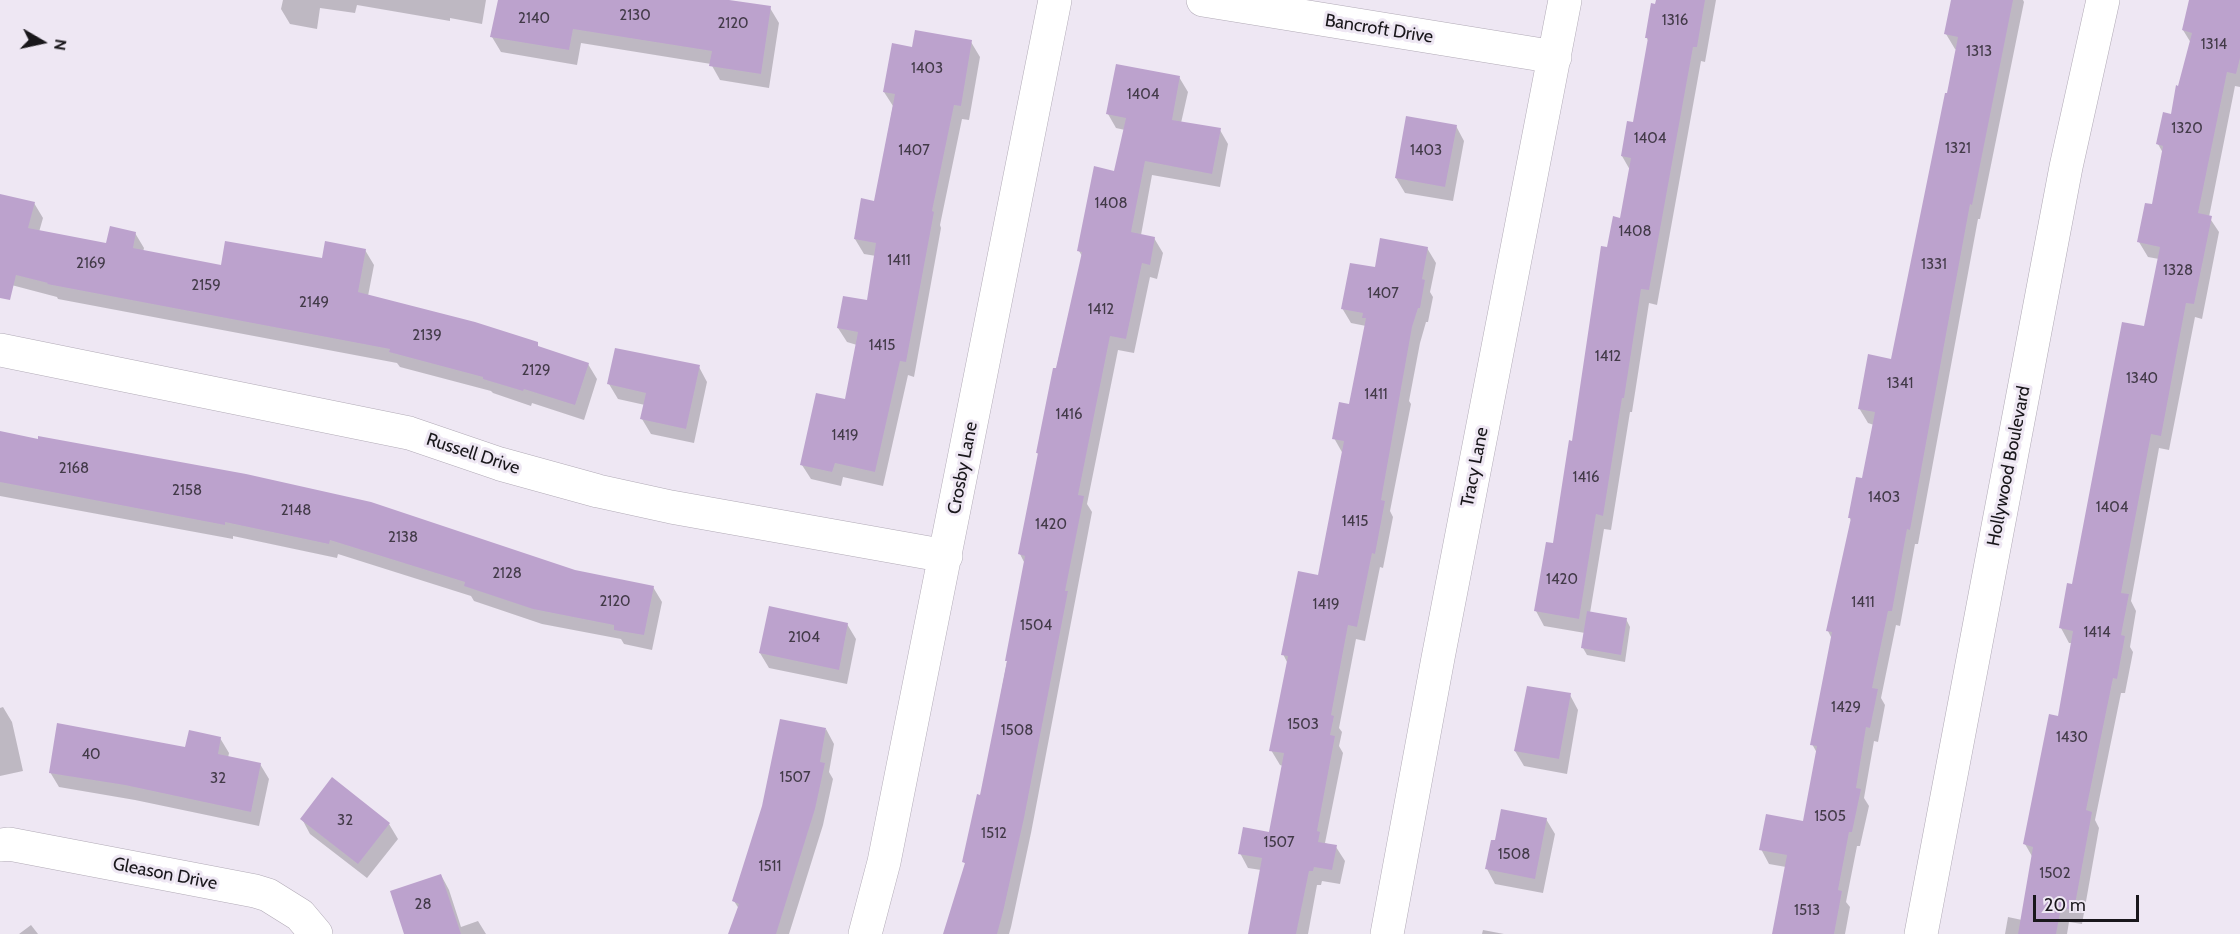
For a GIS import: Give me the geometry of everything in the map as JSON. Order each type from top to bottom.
[{"type":"street","name":"Crosby Lane","points":[[865,934],[884,862],[1055,0]]},
{"type":"street","name":"Bancroft Drive","points":[[1203,0],[1555,57]]},
{"type":"street","name":"Tracy Lane","points":[[1388,934],[1443,634],[1565,0]]},
{"type":"street","name":"Hollywood Boulevard","points":[[1921,934],[2066,167],[2103,0]]},
{"type":"street","name":"Russell Drive","points":[[0,351],[409,433],[500,464],[598,491],[661,505],[946,556]]},
{"type":"street","name":"Gleason Drive","points":[[0,845],[9,844],[255,891],[268,895],[300,915],[316,934]]},
{"type":"building","points":[[498,0],[729,0],[771,6],[761,74],[709,66],[712,51],[573,29],[569,50],[490,37]]},
{"type":"building","points":[[1656,0],[1705,0],[1697,47],[1693,47],[1649,290],[1641,289],[1603,516],[1596,514],[1579,619],[1534,611],[1546,542],[1553,543],[1569,440],[1572,441],[1601,246],[1607,247],[1613,216],[1620,218],[1631,158],[1621,156],[1627,121],[1633,122],[1648,38],[1645,38],[1651,3],[1655,4]]},
{"type":"building","points":[[1951,0],[2013,0],[1972,205],[1970,204],[1910,530],[1907,529],[1892,611],[1888,611],[1872,688],[1878,689],[1870,728],[1866,727],[1856,788],[1861,789],[1852,832],[1849,832],[1838,890],[1842,891],[1834,934],[1772,934],[1787,855],[1759,850],[1766,814],[1803,821],[1817,746],[1810,745],[1832,632],[1826,631],[1851,518],[1848,518],[1856,477],[1862,478],[1875,412],[1858,409],[1868,354],[1891,359],[1958,37],[1944,34]]},
{"type":"building","points":[[2189,0],[2240,0],[2240,58],[2236,74],[2227,72],[2198,213],[2212,216],[2194,304],[2186,303],[2161,436],[2151,434],[2121,593],[2129,594],[2121,635],[2125,636],[2117,679],[2113,678],[2086,810],[2092,812],[2074,910],[2061,908],[2056,934],[2018,934],[2033,847],[2023,844],[2049,714],[2058,716],[2073,631],[2059,628],[2067,583],[2072,584],[2122,322],[2144,326],[2160,247],[2137,242],[2145,203],[2152,204],[2163,146],[2156,144],[2163,112],[2171,114],[2176,85],[2178,86],[2192,33],[2182,30]]},
{"type":"building","points":[[915,30],[972,40],[961,106],[954,105],[932,211],[934,212],[906,362],[900,361],[875,472],[835,463],[832,472],[800,465],[816,393],[845,399],[858,332],[837,328],[843,296],[867,300],[876,243],[854,239],[861,198],[874,201],[895,94],[883,92],[892,43],[912,47]]},
{"type":"building","points":[[1116,64],[1180,76],[1172,120],[1221,128],[1212,174],[1145,161],[1131,232],[1155,237],[1150,265],[1142,263],[1126,339],[1110,336],[1078,495],[1084,496],[1065,591],[1068,591],[1024,818],[1003,912],[997,934],[943,934],[965,863],[962,862],[977,794],[980,795],[1007,661],[1005,661],[1025,556],[1018,554],[1053,368],[1056,368],[1082,252],[1077,251],[1094,166],[1114,171],[1126,118],[1106,114]]},
{"type":"building","points":[[1406,116],[1457,125],[1445,187],[1395,178]]},
{"type":"building","points":[[0,194],[35,202],[28,228],[106,243],[110,226],[136,232],[133,248],[221,265],[225,241],[322,258],[325,241],[366,249],[358,292],[475,322],[538,342],[538,346],[589,363],[575,405],[389,352],[390,349],[47,284],[16,275],[10,300],[0,298]]},
{"type":"building","points":[[1380,238],[1428,247],[1420,308],[1418,308],[1412,327],[1381,500],[1385,501],[1375,554],[1372,553],[1357,627],[1348,625],[1331,715],[1334,716],[1330,735],[1335,736],[1317,831],[1320,832],[1318,842],[1337,845],[1332,870],[1314,867],[1313,871],[1309,871],[1296,934],[1248,934],[1262,858],[1238,854],[1243,827],[1269,832],[1284,753],[1269,751],[1288,656],[1281,655],[1298,571],[1318,575],[1344,441],[1332,439],[1339,402],[1349,404],[1366,318],[1362,318],[1363,313],[1341,309],[1350,263],[1375,267]]},
{"type":"building","points":[[615,348],[700,365],[686,429],[640,419],[646,393],[607,384]]},
{"type":"building","points":[[0,431],[246,474],[371,502],[575,570],[654,586],[644,635],[614,630],[614,625],[533,609],[464,586],[465,582],[330,540],[329,544],[225,522],[225,525],[0,482]]},
{"type":"building","points":[[769,606],[848,623],[839,670],[759,653]]},
{"type":"building","points":[[1587,611],[1627,618],[1621,655],[1581,648]]},
{"type":"building","points":[[1527,686],[1571,693],[1559,759],[1514,751]]},
{"type":"building","points":[[780,719],[826,728],[820,762],[825,763],[815,809],[776,934],[728,934],[739,904],[732,901],[762,806]]},
{"type":"building","points":[[57,723],[185,747],[189,730],[221,737],[218,754],[261,763],[251,812],[125,785],[49,773]]},
{"type":"building","points":[[332,777],[390,823],[358,864],[300,819]]},
{"type":"building","points":[[1501,809],[1547,818],[1535,879],[1485,869],[1491,840],[1495,840]]},
{"type":"building","points":[[441,874],[461,934],[404,934],[390,891]]}]
